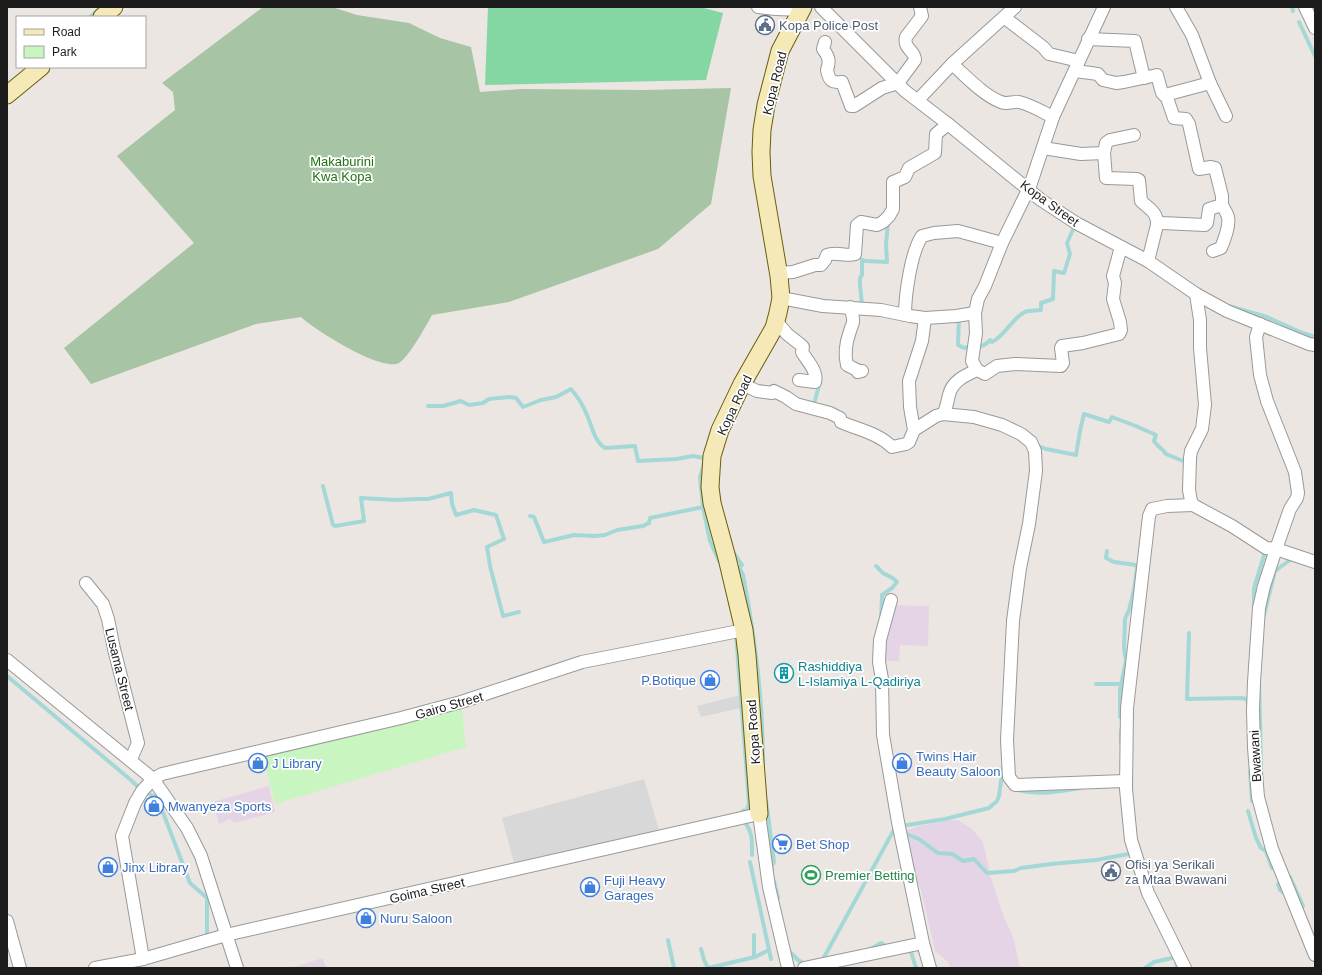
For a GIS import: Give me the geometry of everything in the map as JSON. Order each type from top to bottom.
[{"type":"street","points":[[103,16],[114,7]]},
{"type":"street","points":[[758,7],[776,9],[802,8]]},
{"type":"street","name":"Kopa Street","points":[[821,7],[898,83],[1041,200],[1076,223],[1148,261],[1196,294],[1227,311],[1309,344],[1315,345]]},
{"type":"street","points":[[825,42],[823,49],[829,58],[827,70],[828,75],[832,82],[842,82],[851,106],[882,88],[898,83],[916,58],[906,44],[905,40],[922,16],[920,7]]},
{"type":"street","points":[[918,100],[952,64],[1015,7]]},
{"type":"street","points":[[1104,7],[1053,117],[1029,190],[1002,243],[985,286],[978,298],[975,313],[976,333],[972,361],[977,370],[985,374],[997,366],[1025,363],[1033,365],[1061,366],[1063,363],[1062,346],[1083,343],[1119,334],[1121,330],[1113,299],[1115,283],[1113,276],[1121,247]]},
{"type":"street","points":[[1176,7],[1192,35],[1210,83],[1226,116]]},
{"type":"street","points":[[1305,7],[1315,28]]},
{"type":"street","name":"Kopa Road","points":[[759,814],[744,630],[712,502],[710,487],[712,456],[720,430],[742,384],[765,345],[776,321],[781,298],[762,176],[762,130],[766,105],[780,51],[802,8]]},
{"type":"street","points":[[1004,18],[1043,47],[1049,54],[1098,74],[1103,80],[1110,82],[1124,82],[1157,75],[1162,93],[1165,95],[1170,105],[1174,118],[1186,119],[1189,124],[1199,169],[1215,168],[1222,196],[1222,205],[1227,213],[1228,222],[1226,235],[1221,248],[1213,251]]},
{"type":"street","points":[[1088,39],[1135,41],[1144,78]]},
{"type":"street","points":[[952,64],[995,100],[1008,104],[1018,102],[1042,110],[1053,117]]},
{"type":"street","points":[[7,95],[40,68]]},
{"type":"street","points":[[1165,95],[1210,83]]},
{"type":"street","points":[[778,273],[793,272],[815,265],[821,265],[829,254],[855,254],[857,225],[861,222],[875,225],[883,222],[893,209],[893,182],[905,176],[909,168],[935,153],[936,134],[948,124]]},
{"type":"street","points":[[1134,136],[1110,140],[1106,143],[1104,153],[1106,178],[1139,180],[1141,201],[1151,208],[1157,221],[1148,261]]},
{"type":"street","points":[[1042,148],[1075,153],[1104,153]]},
{"type":"street","points":[[1157,221],[1162,223],[1205,225],[1207,223],[1209,209],[1222,205]]},
{"type":"street","points":[[905,315],[906,293],[911,266],[922,236],[964,232],[1002,243]]},
{"type":"street","points":[[1193,505],[1189,490],[1190,458],[1191,451],[1202,429],[1206,405],[1201,354],[1200,320],[1196,294]]},
{"type":"street","points":[[781,298],[823,306],[881,310],[925,318],[975,313]]},
{"type":"street","points":[[850,307],[854,317],[845,350],[847,357],[846,361],[847,365],[854,368],[858,372],[862,372]]},
{"type":"street","points":[[742,384],[757,391],[772,393],[774,391],[796,404],[835,415],[840,418],[841,422],[875,435],[887,442],[892,447],[906,444],[909,442],[914,430],[910,407],[909,382],[922,341],[925,318]]},
{"type":"street","points":[[776,321],[787,334],[803,347],[802,352],[812,367],[816,378],[815,382],[799,380]]},
{"type":"street","name":"Bwawani","points":[[1260,324],[1256,337],[1260,375],[1267,401],[1293,467],[1298,486],[1298,496],[1290,509],[1276,549],[1264,586],[1259,608],[1253,710],[1258,797],[1272,849],[1315,955]]},
{"type":"street","points":[[943,414],[948,404],[949,394],[955,385],[960,379],[977,370]]},
{"type":"street","points":[[914,430],[930,419],[943,414],[974,417],[1002,425],[1021,434],[1031,442],[1035,451],[1036,471],[1013,621],[1007,740],[1009,777],[1015,785],[1125,781]]},
{"type":"street","points":[[1185,968],[1148,893],[1130,840],[1125,781],[1127,708],[1149,516],[1152,509],[1158,507],[1193,505],[1232,526],[1266,548],[1276,549],[1315,562]]},
{"type":"street","name":"Lusama Street","points":[[86,583],[103,604],[108,618],[114,649],[138,742],[131,759]]},
{"type":"street","points":[[890,600],[879,647],[879,662],[882,679],[883,735],[898,822],[923,943],[930,968]]},
{"type":"street","name":"Gairo Street","points":[[153,779],[162,774],[192,766],[401,718],[454,704],[582,662],[744,630]]},
{"type":"street","points":[[7,660],[131,759],[153,779],[187,828],[201,856],[236,968]]},
{"type":"street","points":[[142,959],[122,836],[135,803],[142,791],[153,779]]},
{"type":"street","points":[[759,814],[769,887],[788,968]]},
{"type":"street","name":"Goima Street","points":[[95,968],[142,959],[226,935],[759,814]]},
{"type":"street","points":[[7,921],[20,968]]},
{"type":"street","points":[[804,968],[923,943]]},
{"type":"shaded area","points":[[885,605],[929,606],[928,646],[900,645],[899,661],[883,661]]},
{"type":"shaded area","points":[[740,695],[741,708],[701,717],[697,706]]},
{"type":"shaded area","points":[[644,779],[659,830],[609,851],[517,874],[502,818]]},
{"type":"shaded area","points":[[269,786],[275,812],[234,823],[230,819],[219,824],[213,802]]},
{"type":"shaded area","points":[[950,820],[958,820],[972,829],[983,842],[991,878],[1002,912],[1014,940],[1020,968],[951,968],[947,961],[935,951],[920,886],[896,840],[905,831],[919,826]]},
{"type":"shaded area","points":[[323,958],[326,968],[290,968]]},
{"type":"green space","name":"Makaburini Kwa Kopa","points":[[263,7],[332,7],[357,15],[409,23],[440,38],[471,47],[480,92],[521,89],[644,90],[731,88],[711,204],[658,249],[509,302],[432,315],[408,355],[399,363],[390,364],[364,356],[333,340],[301,317],[256,324],[91,384],[64,348],[194,243],[117,156],[175,110],[173,92],[162,83]]},
{"type":"green space","points":[[488,7],[700,7],[723,13],[706,80],[485,85]]},
{"type":"green space","points":[[461,704],[466,747],[275,804],[263,756]]},
{"type":"waterway","points":[[1292,7],[1293,11]]},
{"type":"waterway","points":[[1312,7],[1315,14]]},
{"type":"waterway","points":[[91,16],[98,10]]},
{"type":"waterway","points":[[1299,22],[1315,56]]},
{"type":"waterway","points":[[864,306],[862,305],[860,285],[862,260],[887,262],[886,244],[888,223]]},
{"type":"waterway","points":[[975,347],[979,347],[990,340],[992,342],[997,339],[1020,315],[1027,311],[1041,310],[1041,303],[1053,299],[1054,271],[1064,273],[1070,254],[1067,243],[1075,225]]},
{"type":"waterway","points":[[1229,306],[1267,317],[1315,337]]},
{"type":"waterway","points":[[959,316],[958,345],[964,348],[968,347],[970,350]]},
{"type":"waterway","points":[[814,406],[820,382]]},
{"type":"waterway","points":[[428,406],[443,406],[461,401],[469,405],[483,403],[489,399],[509,397],[516,398],[523,407],[541,400],[556,397],[571,389],[584,408],[598,441],[605,448],[635,446],[638,461],[676,459],[693,456],[704,458]]},
{"type":"waterway","points":[[1036,445],[1046,449],[1076,455],[1084,414],[1109,422],[1112,417],[1156,435],[1154,441],[1166,454],[1183,461],[1188,461]]},
{"type":"waterway","points":[[704,464],[700,477],[703,507],[710,541],[719,561]]},
{"type":"waterway","points":[[323,486],[333,525],[335,526],[364,521],[361,498],[396,500],[428,499],[451,493],[452,504],[456,515],[474,510],[496,515],[504,539],[487,547],[490,566],[503,616],[519,612]]},
{"type":"waterway","points":[[530,516],[534,517],[544,542],[574,535],[605,535],[617,530],[643,526],[649,523],[650,518],[703,507]]},
{"type":"waterway","points":[[1254,609],[1254,588],[1266,549]]},
{"type":"waterway","points":[[732,550],[742,565],[739,567],[743,575],[755,645],[762,716],[763,763]]},
{"type":"waterway","points":[[1107,551],[1106,558],[1114,562],[1136,565],[1137,568],[1134,590],[1125,619],[1124,648],[1126,661],[1120,690],[1120,717]]},
{"type":"waterway","points":[[1264,615],[1275,571],[1294,557]]},
{"type":"waterway","points":[[876,566],[883,573],[897,582],[892,588],[882,595],[881,619]]},
{"type":"waterway","points":[[1189,633],[1187,699],[1241,698],[1247,699],[1248,704]]},
{"type":"waterway","points":[[736,634],[749,803],[747,810],[743,811]]},
{"type":"waterway","points":[[7,676],[142,791],[154,796],[164,815],[190,883],[207,898],[207,935]]},
{"type":"waterway","points":[[1259,681],[1261,763]]},
{"type":"waterway","points":[[1096,684],[1121,684]]},
{"type":"waterway","points":[[1121,730],[1121,742]]},
{"type":"waterway","points":[[901,826],[945,819],[989,808],[997,801],[999,796],[1003,767]]},
{"type":"waterway","points":[[1250,771],[1252,801]]},
{"type":"waterway","points":[[1018,790],[1042,793],[1081,788]]},
{"type":"waterway","points":[[766,800],[774,862],[771,867],[772,870]]},
{"type":"waterway","points":[[1248,811],[1256,838],[1261,848],[1266,851],[1272,868]]},
{"type":"waterway","points":[[744,821],[747,825],[752,841],[752,855]]},
{"type":"waterway","points":[[822,961],[896,826]]},
{"type":"waterway","points":[[904,831],[906,834],[919,839],[938,853],[952,854],[963,861],[974,859],[987,873],[1014,871],[1021,868],[1051,864],[1096,860],[1134,853]]},
{"type":"waterway","points":[[750,862],[771,959]]},
{"type":"waterway","points":[[1290,877],[1303,906]]},
{"type":"waterway","points":[[774,881],[778,898]]},
{"type":"waterway","points":[[1278,884],[1280,890],[1284,893],[1288,893]]},
{"type":"waterway","points":[[754,935],[755,957]]},
{"type":"waterway","points":[[668,940],[674,968]]},
{"type":"waterway","points":[[869,950],[881,943],[887,947]]},
{"type":"waterway","points":[[701,949],[708,968]]},
{"type":"waterway","points":[[787,949],[798,960],[806,965]]},
{"type":"waterway","points":[[708,968],[755,957],[769,950]]},
{"type":"waterway","points":[[911,952],[916,968]]},
{"type":"waterway","points":[[1145,968],[1154,962],[1177,957],[1177,968]]},
{"type":"place","name":"Kopa Police Post","points":[[765,25]]},
{"type":"place","name":"Rashiddiya L-Islamiya L-Qadiriya","points":[[784,673]]},
{"type":"place","name":"P.Botique","points":[[710,680]]},
{"type":"place","name":"J Library","points":[[258,763]]},
{"type":"place","name":"Twins Hair Beauty Saloon","points":[[902,763]]},
{"type":"place","name":"Mwanyeza Sports","points":[[154,806]]},
{"type":"place","name":"Bet Shop","points":[[782,844]]},
{"type":"place","name":"Jinx Library","points":[[108,867]]},
{"type":"place","name":"Ofisi ya Serikali za Mtaa Bwawani","points":[[1111,871]]},
{"type":"place","name":"Premier Betting","points":[[811,875]]},
{"type":"place","name":"Fuji Heavy Garages","points":[[590,887]]},
{"type":"place","name":"Nuru Saloon","points":[[366,918]]}]
